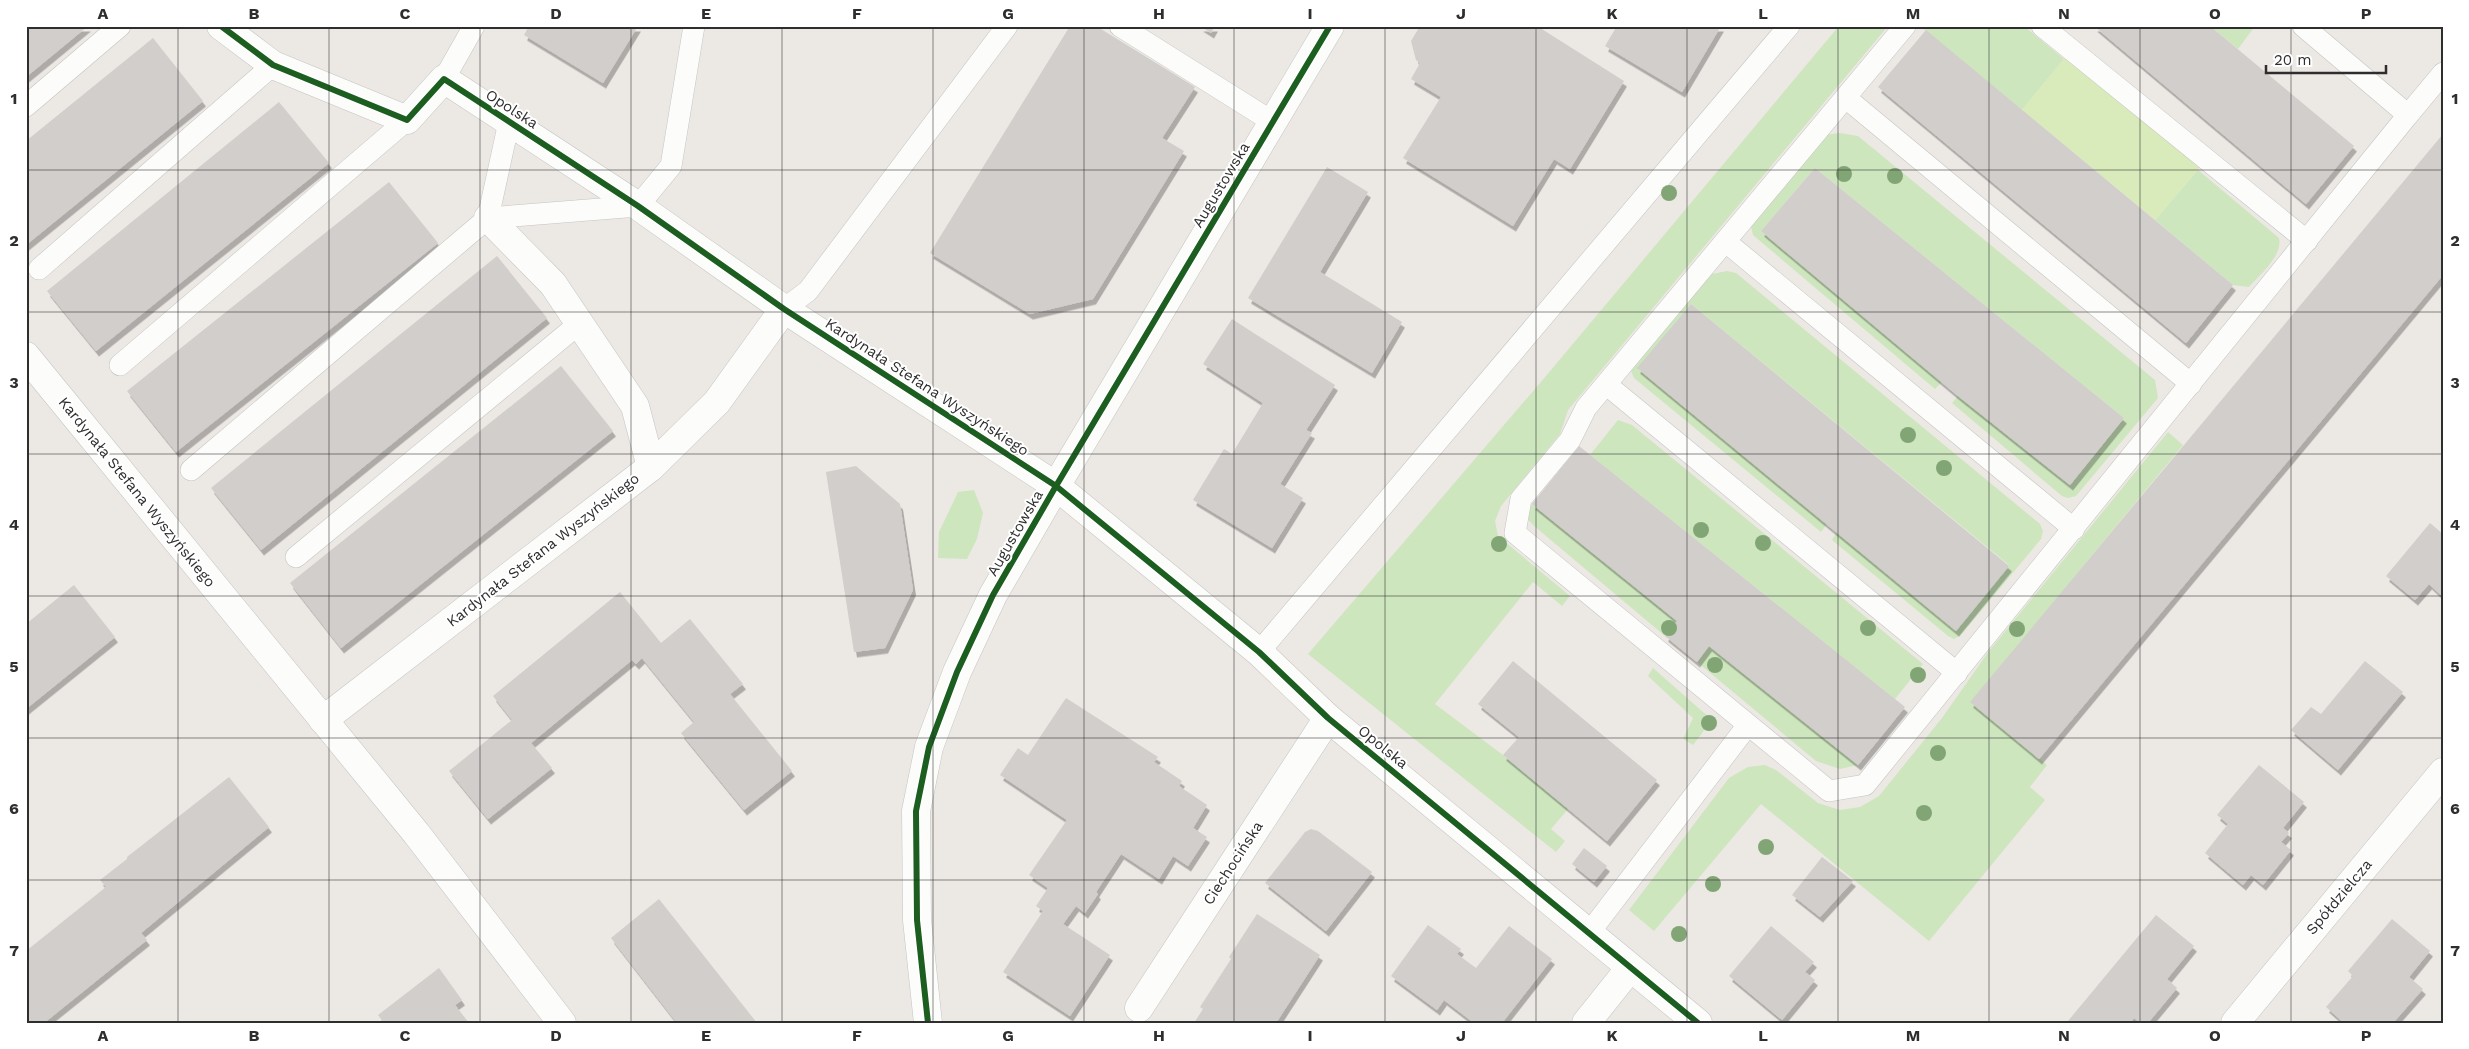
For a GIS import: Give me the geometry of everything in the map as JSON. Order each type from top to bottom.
[{"type":"street","points":[[221,26],[274,65],[407,120],[444,79]]},
{"type":"street","name":"Augustowska","points":[[928,1023],[917,920],[916,811],[929,747],[957,672],[993,595],[1330,26]]},
{"type":"street","name":"Opolska","points":[[444,79],[638,206],[784,309]]},
{"type":"street","points":[[488,218],[553,284],[635,406],[651,467]]},
{"type":"street","name":"Kardynała Stefana Wyszyńskiego","points":[[323,720],[651,467],[718,402],[784,309],[1056,486]]},
{"type":"street","name":"Kardynała Stefana Wyszyńskiego","points":[[26,356],[416,833],[562,1023]]},
{"type":"street","name":"Opolska","points":[[1056,486],[1259,652],[1328,718],[1698,1023]]},
{"type":"street","name":"Ciechocińska","points":[[1139,1008],[1328,718]]},
{"type":"street","name":"Spółdzielcza","points":[[2235,1023],[2443,772]]},
{"type":"street","points":[[1586,1023],[1630,968]]},
{"type":"lane","points":[[26,106],[120,26]]},
{"type":"lane","points":[[444,79],[474,26]]},
{"type":"lane","points":[[191,470],[488,218],[638,206],[671,166],[694,26]]},
{"type":"lane","points":[[784,309],[808,291],[1007,26]]},
{"type":"lane","points":[[1120,26],[1272,122]]},
{"type":"lane","points":[[1259,652],[1789,26]]},
{"type":"lane","points":[[1905,26],[1586,408],[1570,440],[1521,499],[1515,533],[1829,791],[1865,785],[2443,73]]},
{"type":"lane","points":[[2042,26],[2307,241]]},
{"type":"lane","points":[[2303,26],[2408,115]]},
{"type":"lane","points":[[39,269],[274,65]]},
{"type":"lane","points":[[1846,98],[2191,384]]},
{"type":"lane","points":[[120,365],[407,120]]},
{"type":"lane","points":[[488,218],[509,122]]},
{"type":"lane","points":[[1726,242],[2074,529]]},
{"type":"lane","points":[[296,557],[580,323]]},
{"type":"lane","points":[[1607,385],[1957,673]]},
{"type":"lane","points":[[1589,933],[1748,725]]},
{"type":"green space","points":[[1839,26],[1888,26],[1568,410],[1560,434],[1501,506],[1495,521],[1498,536],[1570,596],[1562,606],[1533,582],[1435,704],[1503,755],[1568,809],[1551,829],[1565,841],[1556,852],[1308,654],[1546,376]]},
{"type":"green space","points":[[1920,26],[2024,26],[2064,59],[2022,110]]},
{"type":"green space","points":[[2210,26],[2255,26],[2238,49]]},
{"type":"green space","points":[[2069,53],[2202,165],[2155,220],[2022,110]]},
{"type":"green space","points":[[1840,133],[1858,136],[2155,380],[2158,398],[2076,496],[2068,498],[2062,496],[1952,403],[1958,396],[2070,485],[2124,418],[1815,168],[1761,231],[1942,382],[1935,389],[1753,235],[1751,226],[1824,135]]},
{"type":"green space","points":[[2198,170],[2279,238],[2278,251],[2274,258],[2249,287],[2233,285],[2155,220]]},
{"type":"green space","points":[[1727,271],[1736,273],[2040,524],[2043,531],[2041,539],[1960,636],[1954,639],[1948,636],[1832,540],[1837,532],[1956,630],[2009,565],[1691,304],[1638,369],[1827,524],[1821,532],[1634,378],[1631,371],[1633,364],[1712,274]]},
{"type":"green space","points":[[1618,420],[1632,425],[1923,664],[1895,699],[1590,455]]},
{"type":"green space","points":[[2168,432],[2183,445],[1972,701],[2047,765],[2030,787],[2045,800],[1929,941],[1761,804],[1654,931],[1629,910],[1729,778],[1748,767],[1765,765],[1776,770],[1818,803],[1840,810],[1860,807],[1879,796],[1942,718],[1989,651]]},
{"type":"green space","points":[[974,490],[983,513],[977,539],[967,559],[938,558],[939,532],[958,492]]},
{"type":"green space","points":[[1532,504],[1677,621],[1665,636],[1533,525],[1527,518],[1527,510]]},
{"type":"green space","points":[[1709,646],[1858,765],[1840,769],[1816,761],[1697,662]]},
{"type":"green space","points":[[1653,668],[1712,720],[1693,745],[1683,739],[1693,718],[1648,676]]},
{"type":"building","points":[[26,26],[88,26],[26,77]]},
{"type":"building","points":[[529,26],[638,26],[603,83],[524,35]]},
{"type":"building","points":[[1070,26],[1096,26],[1195,87],[1162,138],[1184,151],[1093,299],[1030,314],[930,253]]},
{"type":"building","points":[[1200,26],[1215,26],[1211,33]]},
{"type":"building","points":[[1420,26],[1537,26],[1624,81],[1570,169],[1554,159],[1513,226],[1403,158],[1441,97],[1411,79],[1420,63],[1416,60],[1411,41]]},
{"type":"building","points":[[1617,26],[1721,26],[1682,92],[1605,46]]},
{"type":"building","points":[[2094,26],[2210,26],[2354,146],[2306,204]]},
{"type":"building","points":[[1926,30],[2233,285],[2186,343],[1878,87]]},
{"type":"building","points":[[153,38],[203,101],[26,245],[26,141]]},
{"type":"building","points":[[279,102],[329,163],[96,351],[47,291]]},
{"type":"building","points":[[2443,134],[2443,275],[2039,759],[1970,702]]},
{"type":"building","points":[[1327,167],[1368,192],[1320,272],[1402,322],[1372,373],[1248,298]]},
{"type":"building","points":[[1815,168],[2124,418],[2070,485],[1958,396],[1761,231]]},
{"type":"building","points":[[389,182],[438,243],[176,452],[127,391]]},
{"type":"building","points":[[497,256],[547,318],[261,550],[211,488]]},
{"type":"building","points":[[1691,304],[2009,566],[1956,631],[1637,368]]},
{"type":"building","points":[[1232,319],[1335,385],[1306,430],[1312,433],[1280,484],[1303,498],[1272,548],[1193,500],[1224,449],[1232,454],[1263,403],[1203,364]]},
{"type":"building","points":[[561,366],[613,431],[341,648],[290,583]]},
{"type":"building","points":[[1579,446],[1905,707],[1858,765],[1709,646],[1697,662],[1665,636],[1677,621],[1532,504]]},
{"type":"building","points":[[856,466],[900,504],[913,590],[885,648],[854,652],[826,472]]},
{"type":"building","points":[[2430,523],[2443,534],[2443,597],[2429,584],[2415,600],[2386,576]]},
{"type":"building","points":[[74,585],[115,637],[26,709],[26,624]]},
{"type":"building","points":[[620,592],[661,643],[690,619],[743,684],[730,694],[792,771],[744,810],[681,733],[694,722],[642,658],[636,664],[632,660],[531,743],[552,768],[488,819],[449,771],[512,720],[493,696]]},
{"type":"building","points":[[1513,661],[1657,780],[1607,841],[1503,755],[1519,737],[1478,704]]},
{"type":"building","points":[[2365,661],[2403,692],[2338,770],[2291,730],[2311,707],[2321,714]]},
{"type":"building","points":[[1066,698],[1158,757],[1154,762],[1182,781],[1179,786],[1207,805],[1193,828],[1207,837],[1188,866],[1173,856],[1159,879],[1121,854],[1096,892],[1098,894],[1085,913],[1076,906],[1063,924],[1110,955],[1070,1016],[1003,972],[1043,911],[1036,906],[1048,888],[1029,875],[1067,820],[1000,775],[1018,748],[1028,755]]},
{"type":"building","points":[[2259,765],[2304,802],[2283,828],[2289,833],[2281,842],[2291,850],[2263,885],[2251,875],[2243,885],[2205,853],[2228,824],[2217,815]]},
{"type":"building","points":[[229,777],[269,827],[141,933],[147,940],[44,1023],[26,1023],[26,951],[106,887],[100,880]]},
{"type":"building","points":[[1311,829],[1318,831],[1372,872],[1326,931],[1265,883],[1305,832]]},
{"type":"building","points":[[1584,848],[1607,866],[1594,882],[1572,864]]},
{"type":"building","points":[[1822,857],[1853,881],[1820,917],[1792,895]]},
{"type":"building","points":[[659,899],[757,1023],[677,1023],[611,938]]},
{"type":"building","points":[[1257,914],[1320,955],[1276,1023],[1194,1023],[1203,1009],[1200,1007]]},
{"type":"building","points":[[2156,915],[2194,946],[2167,979],[2177,988],[2148,1023],[2141,1023],[2134,1018],[2130,1023],[2070,1023],[2068,1021]]},
{"type":"building","points":[[2392,919],[2430,951],[2409,977],[2423,989],[2393,1023],[2344,1023],[2326,1007],[2353,976],[2348,971]]},
{"type":"building","points":[[1428,925],[1461,949],[1457,954],[1476,968],[1509,926],[1552,959],[1502,1023],[1474,1023],[1444,1000],[1437,1010],[1391,976]]},
{"type":"building","points":[[1771,926],[1814,962],[1805,972],[1815,980],[1782,1020],[1729,976]]},
{"type":"building","points":[[439,968],[462,1000],[455,1005],[469,1023],[384,1023],[378,1015]]},
{"type":"cycle path","points":[[221,26],[273,65],[407,120],[444,79],[638,206],[784,309],[1056,486],[1259,652],[1328,718],[1698,1023]]},
{"type":"cycle path","points":[[928,1023],[917,920],[916,811],[929,747],[957,672],[993,595],[1330,26]]}]
